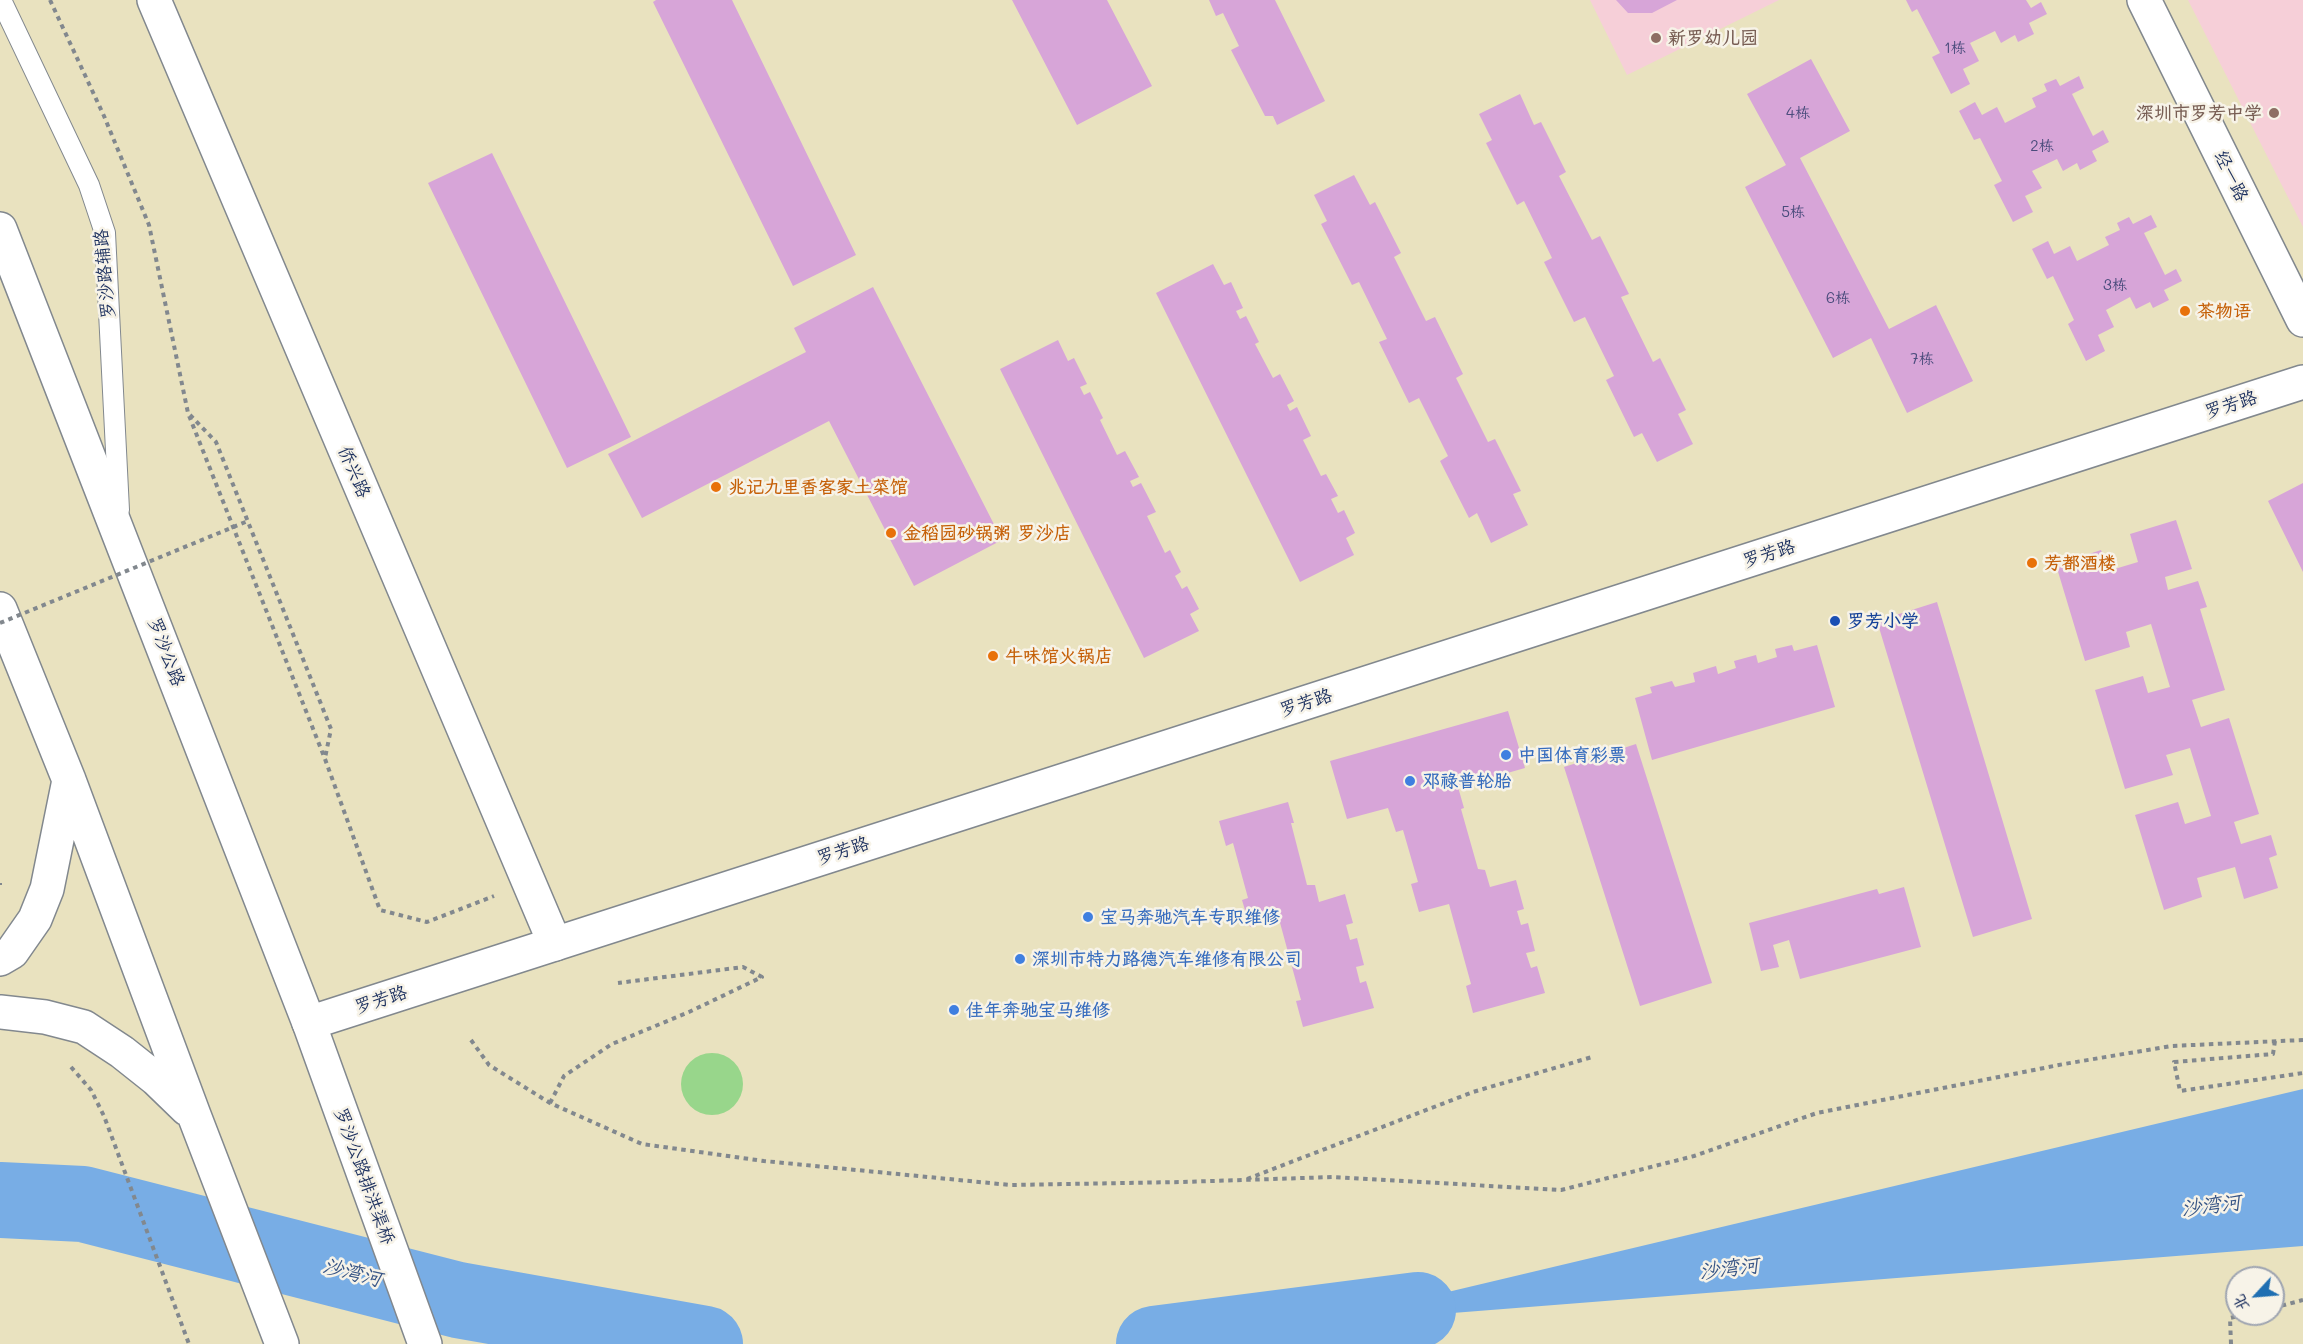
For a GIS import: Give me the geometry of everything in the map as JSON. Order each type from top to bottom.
[{"type":"main road","name":"侨兴路","points":[[154,0],[555,944]]},
{"type":"main road","name":"经一路","points":[[2144,0],[2303,320]]},
{"type":"main road","name":"罗沙公路","points":[[0,230],[120,534],[328,1075]]},
{"type":"main road","name":"罗芳路","points":[[309,1023],[2303,382]]},
{"type":"main road","points":[[0,609],[69,780],[282,1344]]},
{"type":"main road","points":[[0,959],[12,952],[30,926],[47,889],[69,780]]},
{"type":"main road","points":[[0,1012],[45,1017],[84,1028],[122,1052],[156,1079],[194,1115]]},
{"type":"main road","name":"罗沙公路排洪渠桥","points":[[328,1075],[425,1344]]},
{"type":"lane","name":"罗沙路辅路","points":[[1,0],[89,185],[105,233],[120,534]]},
{"type":"path","points":[[50,0],[104,116],[150,225],[188,413],[325,759],[380,910],[427,922],[528,883]]},
{"type":"path","points":[[188,413],[216,442],[331,729],[325,759]]},
{"type":"path","points":[[0,623],[248,521]]},
{"type":"path","points":[[550,1103],[564,1076],[612,1044],[689,1012],[762,976],[743,967],[618,982]]},
{"type":"path","points":[[471,1040],[489,1065],[550,1103],[642,1144],[764,1161],[1010,1185],[1333,1177],[1561,1190],[1694,1156],[1817,1113],[2064,1064],[2171,1046],[2303,1040]]},
{"type":"path","points":[[2275,1041],[2273,1054],[2174,1062],[2180,1091],[2303,1073]]},
{"type":"path","points":[[1243,1180],[1473,1092],[1592,1057]]},
{"type":"path","points":[[63,1059],[91,1090],[104,1116],[189,1344]]},
{"type":"path","points":[[2285,1305],[2303,1300]]},
{"type":"path","points":[[2230,1326],[2231,1344]]},
{"type":"shaded area","name":"新罗幼儿园","points":[[1590,0],[1779,0],[1627,75]]},
{"type":"shaded area","name":"深圳市罗芳中学","points":[[2188,0],[2303,0],[2303,227]]},
{"type":"green space","points":[[706,1053],[718,1053],[734,1062],[741,1072],[743,1084],[741,1096],[734,1106],[718,1115],[706,1115],[695,1110],[686,1101],[681,1090],[681,1078],[686,1067],[695,1058]]},
{"type":"water","points":[[2303,1089],[2303,1246],[1313,1324]]},
{"type":"building","points":[[656,0],[732,0],[856,255],[793,286],[653,2]]},
{"type":"building","points":[[1012,0],[1107,0],[1152,86],[1077,125]]},
{"type":"building","points":[[1209,0],[1275,0],[1325,101],[1277,125],[1273,116],[1265,116],[1231,50],[1239,46],[1223,13],[1216,16]]},
{"type":"building","points":[[1616,0],[1677,0],[1652,13],[1628,13]]},
{"type":"building","points":[[1906,0],[2026,0],[2031,8],[2041,2],[2047,14],[2029,23],[2034,34],[2018,42],[2015,35],[2001,43],[1995,31],[1970,43],[1979,61],[1963,69],[1970,84],[1951,94],[1932,57],[1940,53],[1917,9],[1912,12]]},
{"type":"building","points":[[1811,59],[1850,131],[1800,158],[1889,329],[1936,305],[1973,381],[1907,413],[1871,338],[1833,358],[1745,187],[1786,165],[1747,94]]},
{"type":"building","points":[[2079,76],[2084,88],[2072,94],[2093,136],[2103,130],[2109,142],[2092,151],[2097,161],[2080,170],[2077,163],[2063,171],[2057,159],[2032,171],[2042,188],[2025,196],[2033,212],[2013,222],[1994,185],[2002,181],[1980,138],[1974,140],[1959,111],[1975,102],[1982,115],[1997,107],[2005,123],[2036,107],[2032,98],[2047,91],[2044,84],[2056,79],[2060,86]]},
{"type":"building","points":[[1520,94],[1534,125],[1541,122],[1566,172],[1559,176],[1592,240],[1600,236],[1629,294],[1621,297],[1653,362],[1660,358],[1686,410],[1678,414],[1693,444],[1657,462],[1642,433],[1634,437],[1606,380],[1614,376],[1585,317],[1574,322],[1544,262],[1552,258],[1524,201],[1517,205],[1486,143],[1492,140],[1479,114]]},
{"type":"building","points":[[492,153],[631,437],[567,468],[428,183]]},
{"type":"building","points":[[1354,175],[1370,205],[1375,202],[1401,253],[1394,257],[1426,321],[1435,317],[1463,374],[1456,378],[1488,442],[1495,439],[1521,491],[1513,494],[1528,525],[1491,543],[1477,513],[1469,518],[1440,461],[1448,456],[1419,398],[1409,403],[1379,342],[1387,339],[1359,282],[1352,285],[1321,224],[1327,221],[1314,195]]},
{"type":"building","points":[[2151,215],[2157,227],[2144,233],[2165,275],[2176,269],[2182,281],[2164,290],[2169,300],[2153,308],[2150,302],[2136,309],[2130,297],[2106,310],[2114,327],[2098,335],[2105,351],[2086,361],[2068,324],[2074,320],[2053,276],[2047,279],[2032,249],[2048,241],[2054,254],[2070,246],[2077,261],[2109,245],[2105,237],[2120,230],[2117,223],[2129,217],[2133,224]]},
{"type":"building","points":[[1213,264],[1224,285],[1231,282],[1243,308],[1236,311],[1240,319],[1246,316],[1259,342],[1255,344],[1273,378],[1280,374],[1294,401],[1287,405],[1290,411],[1297,407],[1311,436],[1303,440],[1321,476],[1326,474],[1338,496],[1331,499],[1338,513],[1344,510],[1355,533],[1346,538],[1354,555],[1300,582],[1156,293]]},
{"type":"building","points":[[873,287],[1002,540],[914,586],[829,421],[642,518],[608,454],[806,352],[794,328]]},
{"type":"building","points":[[1058,340],[1068,361],[1074,358],[1087,384],[1080,387],[1084,395],[1090,392],[1103,418],[1100,420],[1117,455],[1125,451],[1139,477],[1130,481],[1133,487],[1141,483],[1156,512],[1147,516],[1165,553],[1170,550],[1181,572],[1175,576],[1182,589],[1187,586],[1199,609],[1190,614],[1199,631],[1144,658],[1000,369]]},
{"type":"building","points":[[2303,483],[2303,572],[2268,501]]},
{"type":"building","points":[[2176,520],[2192,569],[2165,577],[2168,590],[2198,581],[2207,607],[2200,609],[2225,690],[2192,700],[2201,727],[2229,718],[2259,814],[2234,822],[2241,844],[2271,835],[2277,855],[2269,858],[2278,888],[2244,899],[2235,867],[2197,878],[2202,897],[2164,910],[2135,815],[2178,802],[2185,824],[2211,816],[2190,748],[2166,755],[2173,775],[2125,789],[2095,690],[2143,676],[2148,693],[2170,687],[2151,624],[2126,632],[2130,647],[2085,661],[2056,565],[2101,550],[2108,571],[2138,562],[2130,534]]},
{"type":"building","points":[[1937,602],[2032,919],[1973,937],[1877,621]]},
{"type":"building","points":[[1792,645],[1794,651],[1817,645],[1835,707],[1652,760],[1635,698],[1652,693],[1650,687],[1672,681],[1675,687],[1695,682],[1693,673],[1716,666],[1718,674],[1736,668],[1734,661],[1756,655],[1758,663],[1777,657],[1775,649]]},
{"type":"building","points":[[1508,711],[1525,768],[1458,787],[1464,808],[1461,809],[1478,869],[1485,870],[1490,887],[1516,880],[1524,909],[1517,911],[1521,925],[1528,923],[1535,951],[1526,953],[1531,968],[1537,966],[1545,993],[1473,1013],[1466,986],[1471,984],[1449,904],[1419,912],[1411,884],[1418,882],[1403,830],[1396,832],[1388,808],[1347,819],[1330,761]]},
{"type":"building","points":[[1636,744],[1712,983],[1640,1006],[1564,767]]},
{"type":"building","points":[[1288,802],[1307,885],[1315,885],[1319,902],[1345,894],[1353,923],[1346,925],[1350,940],[1357,938],[1364,965],[1356,967],[1360,983],[1366,981],[1374,1008],[1303,1027],[1296,1001],[1301,1000],[1279,919],[1250,927],[1242,900],[1248,898],[1233,843],[1226,846],[1219,821]]},
{"type":"building","points":[[1904,887],[1921,947],[1800,979],[1789,940],[1773,945],[1779,967],[1761,971],[1749,923],[1877,889],[1879,894]]},
{"type":"waterway","name":"沙湾河","points":[[0,1200],[83,1204],[458,1300],[705,1344]]},
{"type":"waterway","name":"沙湾河","points":[[1154,1344],[1418,1310]]},
{"type":"place","name":"新罗幼儿园","points":[[1656,38]]},
{"type":"place","name":"深圳市罗芳中学","points":[[2274,113]]},
{"type":"place","name":"茶物语","points":[[2185,311]]},
{"type":"place","name":"兆记九里香客家土菜馆","points":[[716,487]]},
{"type":"place","name":"金稻园砂锅粥 罗沙店","points":[[891,533]]},
{"type":"place","name":"芳都酒楼","points":[[2032,563]]},
{"type":"place","name":"罗芳小学","points":[[1835,621]]},
{"type":"place","name":"牛味馆火锅店","points":[[993,656]]},
{"type":"place","name":"中国体育彩票","points":[[1506,755]]},
{"type":"place","name":"邓禄普轮胎","points":[[1410,781]]},
{"type":"place","name":"宝马奔驰汽车专职维修","points":[[1088,917]]},
{"type":"place","name":"深圳市特力路德汽车维修有限公司","points":[[1020,959]]},
{"type":"place","name":"佳年奔驰宝马维修","points":[[954,1010]]}]
